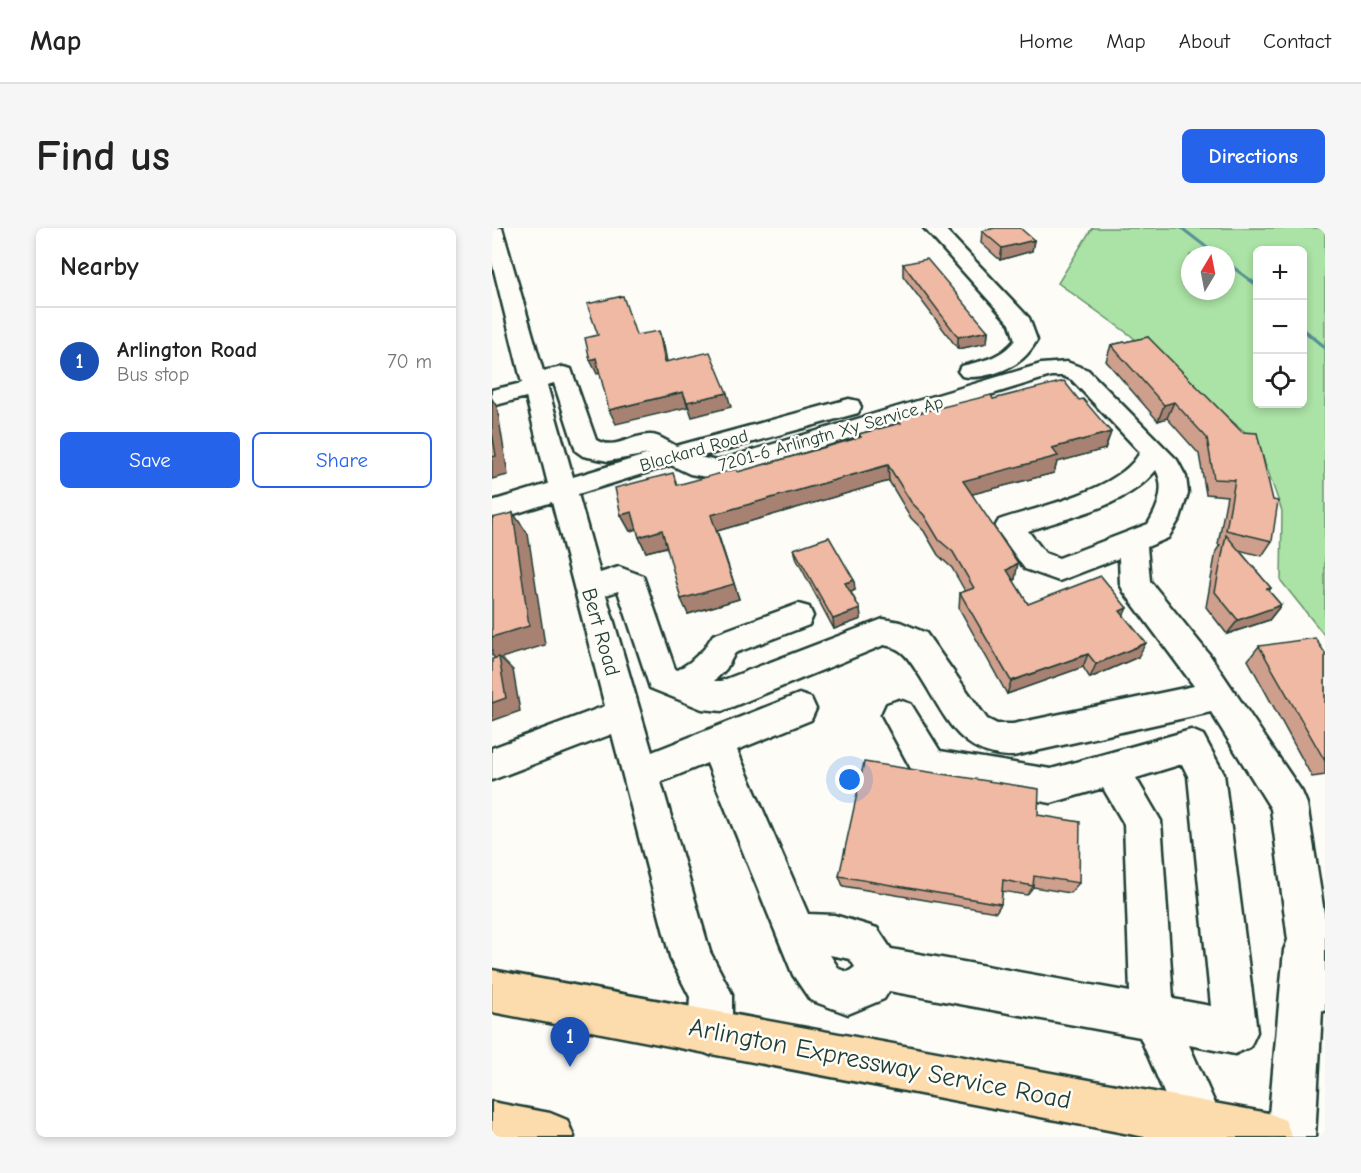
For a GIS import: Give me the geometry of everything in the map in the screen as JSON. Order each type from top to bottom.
[{"type":"main road","name":"Arlington Expressway Service Road","points":[[492,991],[1268,1137]]},
{"type":"main road","points":[[492,1125],[550,1137]]},
{"type":"street","name":"Blackard Road","points":[[492,511],[674,455],[1003,362],[1019,352],[1026,340],[1021,323],[933,228]]},
{"type":"street","name":"Bert Road","points":[[494,238],[500,290],[535,384],[692,960],[711,994],[710,1033]]},
{"type":"street","name":"7201-6 Arlingtn Xy Service Ap","points":[[535,384],[563,374],[585,445],[595,453],[610,453],[649,443],[699,468],[717,470],[1048,369],[1067,369],[1080,375],[1171,471],[1174,482],[1172,503]]},
{"type":"street","points":[[492,398],[535,384]]},
{"type":"street","points":[[1126,484],[1172,503],[1166,521],[1158,531],[1059,570],[1035,561],[1009,527],[1113,492],[1126,484],[1147,464],[1153,451]]},
{"type":"street","points":[[1132,542],[1135,584],[1198,664],[1289,804],[1307,934],[1325,990]]},
{"type":"street","points":[[589,588],[619,579],[632,584],[671,682],[702,695],[722,696],[883,632],[900,635],[915,642],[975,730],[993,740],[1013,740],[1217,696]]},
{"type":"street","points":[[492,764],[671,682],[702,672],[715,659],[724,644],[798,616]]},
{"type":"street","points":[[640,773],[799,709]]},
{"type":"street","points":[[716,742],[796,934],[808,960],[825,985],[848,993],[869,984],[879,968],[1235,1032],[1206,774],[1191,746],[1051,786],[929,766],[898,715]]},
{"type":"street","points":[[1111,769],[1142,821],[1153,1016],[1201,1124]]},
{"type":"street","points":[[1291,1137],[1307,934]]},
{"type":"green space","points":[[1092,228],[1325,228],[1325,636],[1281,581],[1282,511],[1258,443],[1130,335],[1058,283]]},
{"type":"building","points":[[995,228],[1020,228],[1034,240],[1002,248],[982,231]]},
{"type":"building","points":[[927,259],[988,331],[958,337],[903,264]]},
{"type":"building","points":[[623,296],[636,335],[659,331],[665,362],[710,352],[727,393],[687,402],[683,392],[609,410],[596,358],[590,360],[585,338],[598,335],[587,304]]},
{"type":"building","points":[[1148,337],[1242,432],[1257,433],[1273,500],[1278,501],[1272,541],[1226,530],[1235,480],[1214,479],[1207,438],[1174,402],[1164,405],[1111,345]]},
{"type":"building","points":[[1064,381],[1079,400],[1083,399],[1111,432],[1052,448],[1058,456],[963,481],[1018,563],[1007,570],[1028,604],[1101,576],[1127,608],[1120,611],[1146,643],[1096,664],[1088,654],[1011,681],[960,593],[974,588],[953,552],[939,540],[888,465],[711,515],[734,584],[681,599],[662,530],[639,537],[632,512],[621,515],[615,488],[673,473],[677,485],[736,469],[738,472],[861,437],[859,434],[901,423],[898,418],[991,395],[993,399]]},
{"type":"building","points":[[492,431],[496,456],[492,457]]},
{"type":"building","points":[[513,513],[529,626],[492,637],[492,518]]},
{"type":"building","points":[[1226,535],[1271,588],[1267,589],[1281,605],[1238,620],[1215,592]]},
{"type":"building","points":[[829,537],[854,580],[845,583],[860,609],[833,619],[794,549]]},
{"type":"building","points":[[1315,638],[1325,653],[1325,761],[1259,646]]},
{"type":"building","points":[[499,657],[506,698],[492,703],[492,659]]},
{"type":"building","points":[[864,762],[1039,789],[1038,815],[1080,822],[1079,883],[1034,876],[1033,886],[1003,880],[1001,904],[839,876]]},
{"type":"waterway","points":[[1181,228],[1205,246]]},
{"type":"waterway","points":[[1235,269],[1253,283]]},
{"type":"waterway","points":[[1307,332],[1325,348]]},
{"type":"place","name":"Arlington Road","points":[[570,1067]]}]
